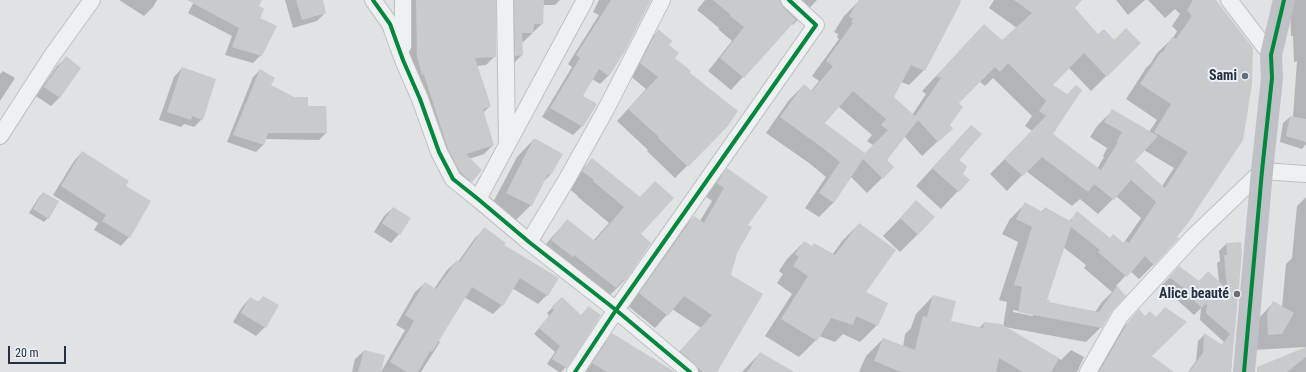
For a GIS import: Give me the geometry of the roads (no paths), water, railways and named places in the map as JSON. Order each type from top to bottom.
[{"type":"street","points":[[0,136],[51,57],[92,0]]},
{"type":"street","points":[[373,0],[390,24],[403,60],[420,99],[439,152],[452,179],[616,310],[690,372]]},
{"type":"street","points":[[403,0],[403,60]]},
{"type":"street","points":[[505,0],[508,144]]},
{"type":"street","points":[[478,199],[585,0]]},
{"type":"street","points":[[529,242],[605,112],[662,0]]},
{"type":"street","points":[[575,372],[616,310],[816,25],[789,0]]},
{"type":"street","points":[[1229,0],[1271,55]]},
{"type":"street","points":[[1244,372],[1272,78],[1271,55],[1284,0]]},
{"type":"street","points":[[1088,372],[1120,316],[1193,237],[1262,171],[1306,174]]},
{"type":"place","name":"Sami","points":[[1245,76]]},
{"type":"place","name":"Alice beauté","points":[[1237,294]]}]
